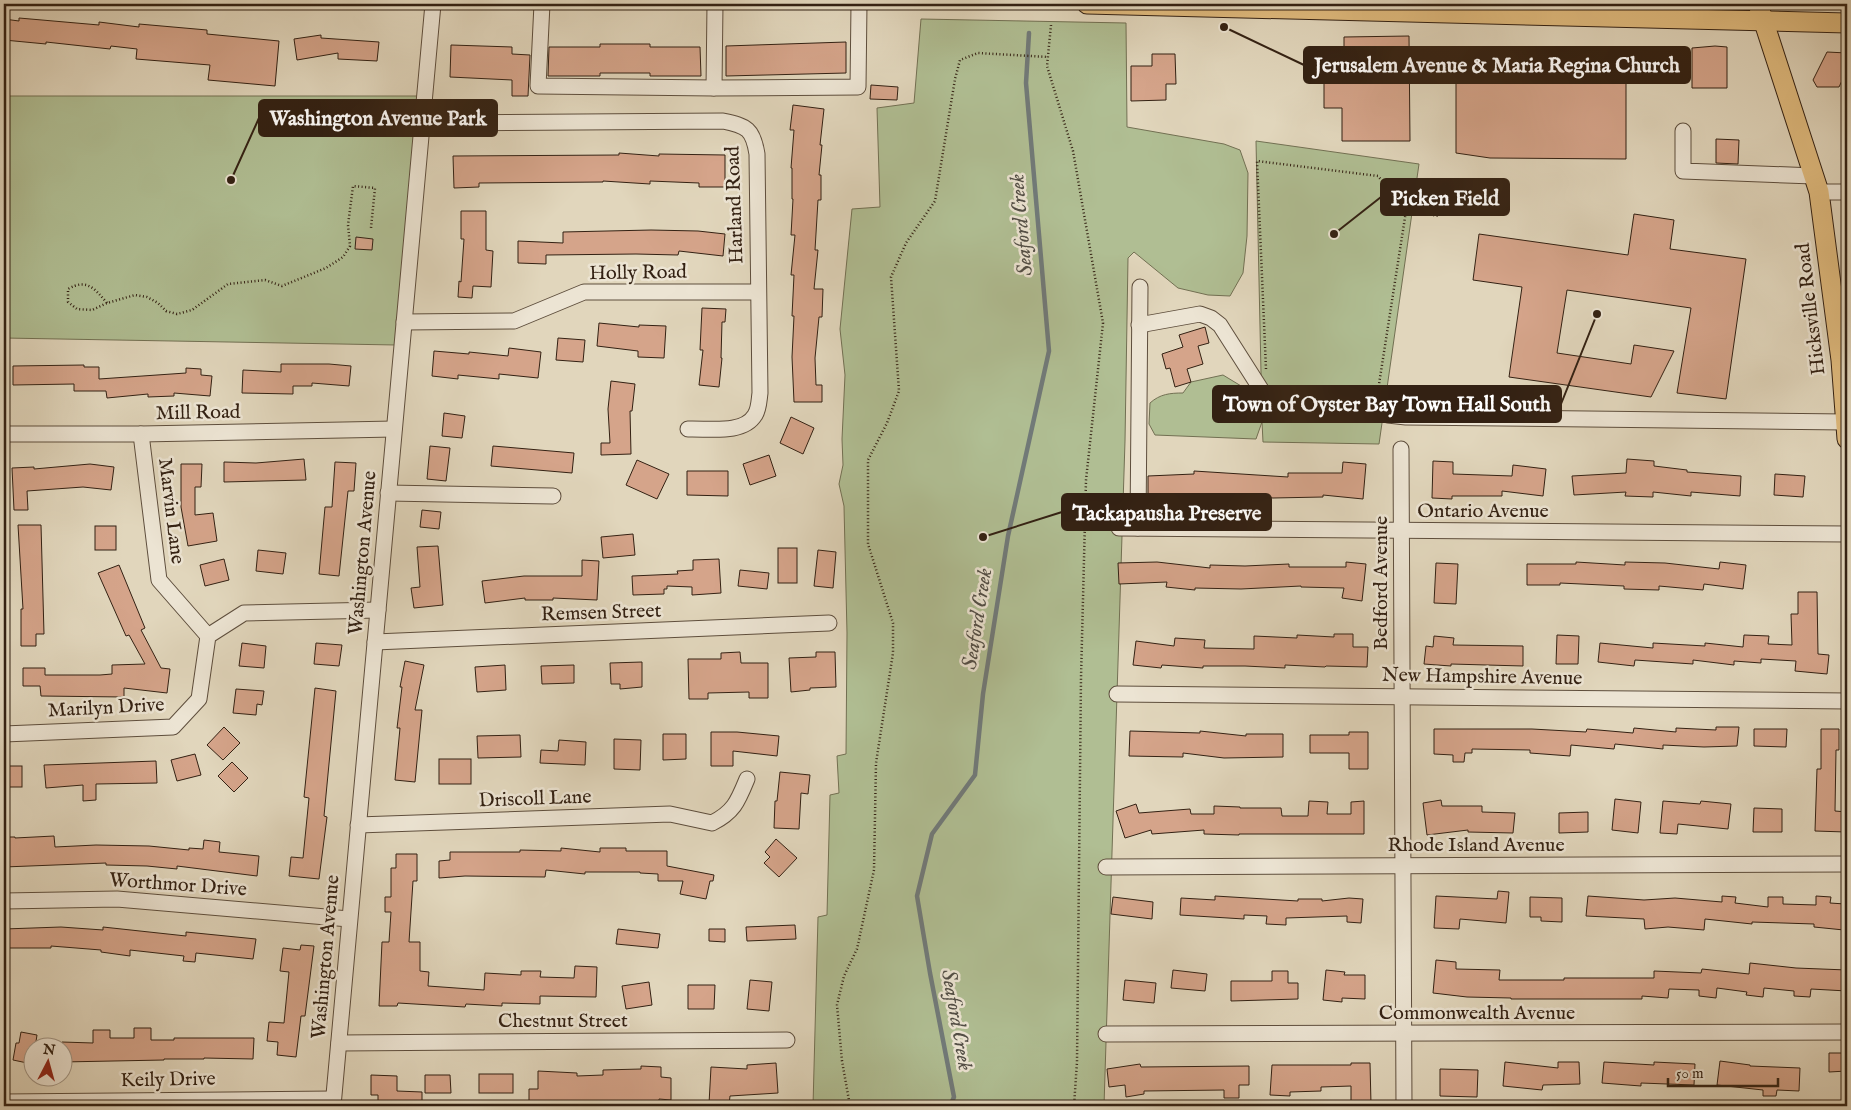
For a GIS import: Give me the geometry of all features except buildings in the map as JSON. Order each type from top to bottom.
[{"type":"main road","points":[[1086,4],[1275,6],[1847,23]]},
{"type":"main road","name":"Hicksville Road","points":[[1758,4],[1816,184],[1844,360],[1846,430]]},
{"type":"street","name":"Washington Avenue","points":[[333,1102],[433,4]]},
{"type":"street","points":[[542,4],[538,86],[714,88],[858,87],[859,4]]},
{"type":"street","points":[[714,88],[715,4]]},
{"type":"street","name":"Harland Road","points":[[423,123],[723,121],[747,129],[755,138],[757,154],[759,405],[754,416],[746,423],[735,428],[688,429]]},
{"type":"street","points":[[1683,131],[1683,171],[1816,184],[1847,192]]},
{"type":"street","points":[[1138,528],[1140,287]]},
{"type":"street","name":"Holly Road","points":[[404,322],[514,321],[584,292],[758,292]]},
{"type":"street","points":[[1139,324],[1200,314],[1212,318],[1220,325],[1262,391],[1282,401],[1375,411],[1388,416],[1406,417],[1846,430]]},
{"type":"street","name":"Mill Road","points":[[4,434],[140,434],[394,429]]},
{"type":"street","name":"Marvin Lane","points":[[140,434],[160,580],[208,636]]},
{"type":"street","name":"Bedford Avenue","points":[[1401,449],[1404,1106]]},
{"type":"street","points":[[388,492],[553,496]]},
{"type":"street","name":"Ontario Avenue","points":[[1119,528],[1847,534]]},
{"type":"street","points":[[208,636],[244,613],[378,610]]},
{"type":"street","name":"Remsen Street","points":[[375,642],[829,623]]},
{"type":"street","name":"Marilyn Drive","points":[[4,734],[173,727],[199,699],[208,636]]},
{"type":"street","name":"New Hampshire Avenue","points":[[1117,694],[1847,701]]},
{"type":"street","name":"Driscoll Lane","points":[[358,824],[670,814],[712,823],[731,811],[747,779]]},
{"type":"street","name":"Rhode Island Avenue","points":[[1106,868],[1847,864]]},
{"type":"street","name":"Worthmor Drive","points":[[4,901],[117,899],[349,919]]},
{"type":"street","name":"Commonwealth Avenue","points":[[1106,1034],[1847,1032]]},
{"type":"street","name":"Chestnut Street","points":[[339,1043],[787,1040]]},
{"type":"street","name":"Keily Drive","points":[[4,1102],[333,1102]]},
{"type":"path","points":[[1051,25],[1047,66],[1073,151],[1103,323],[1086,480],[1081,678],[1077,1043],[1074,1106]]},
{"type":"path","points":[[850,1106],[842,1061],[837,1005],[844,976],[858,949],[874,870],[876,763],[893,653],[893,623],[868,544],[868,460],[887,424],[899,391],[891,277],[906,243],[935,201],[955,79],[960,60],[978,53],[1048,56]]},
{"type":"path","points":[[1267,394],[1257,161],[1378,176],[1406,211],[1439,216]]},
{"type":"path","points":[[107,303],[88,285],[77,284],[68,289],[68,302],[77,309],[92,310],[107,303],[135,295],[147,296],[166,311],[177,314],[192,310],[228,284],[264,280],[282,286],[326,268],[343,257],[350,246],[348,225],[353,186],[375,188],[371,228]]},
{"type":"path","points":[[1375,411],[1406,211]]},
{"type":"green space","points":[[921,19],[1126,23],[1127,127],[1224,144],[1240,150],[1248,173],[1247,236],[1243,273],[1230,296],[1208,295],[1178,288],[1134,252],[1128,258],[1125,441],[1104,1106],[813,1106],[818,917],[827,915],[830,795],[839,793],[837,756],[846,754],[847,633],[844,506],[839,484],[843,465],[842,439],[845,375],[840,329],[852,209],[880,207],[877,108],[914,103]]},
{"type":"green space","points":[[4,96],[421,96],[396,345],[4,338]]},
{"type":"green space","points":[[1256,141],[1419,164],[1379,444],[1263,442],[1262,422],[1256,439],[1155,435],[1149,424],[1150,403],[1154,400],[1165,395],[1183,393],[1191,382],[1223,375],[1251,392],[1262,419]]},
{"type":"waterway","name":"Seaford Creek","points":[[950,1106],[954,1097],[917,896],[932,834],[975,775],[983,694],[1008,536],[1049,351],[1026,83],[1029,33]]},
{"type":"place","name":"Jerusalem Avenue & Maria Regina Church","points":[[1224,27]]},
{"type":"place","name":"Washington Avenue Park","points":[[231,180]]},
{"type":"place","name":"Picken Field","points":[[1334,234]]},
{"type":"place","name":"Town of Oyster Bay Town Hall South","points":[[1597,314]]},
{"type":"place","name":"Tackapausha Preserve","points":[[983,537]]}]
